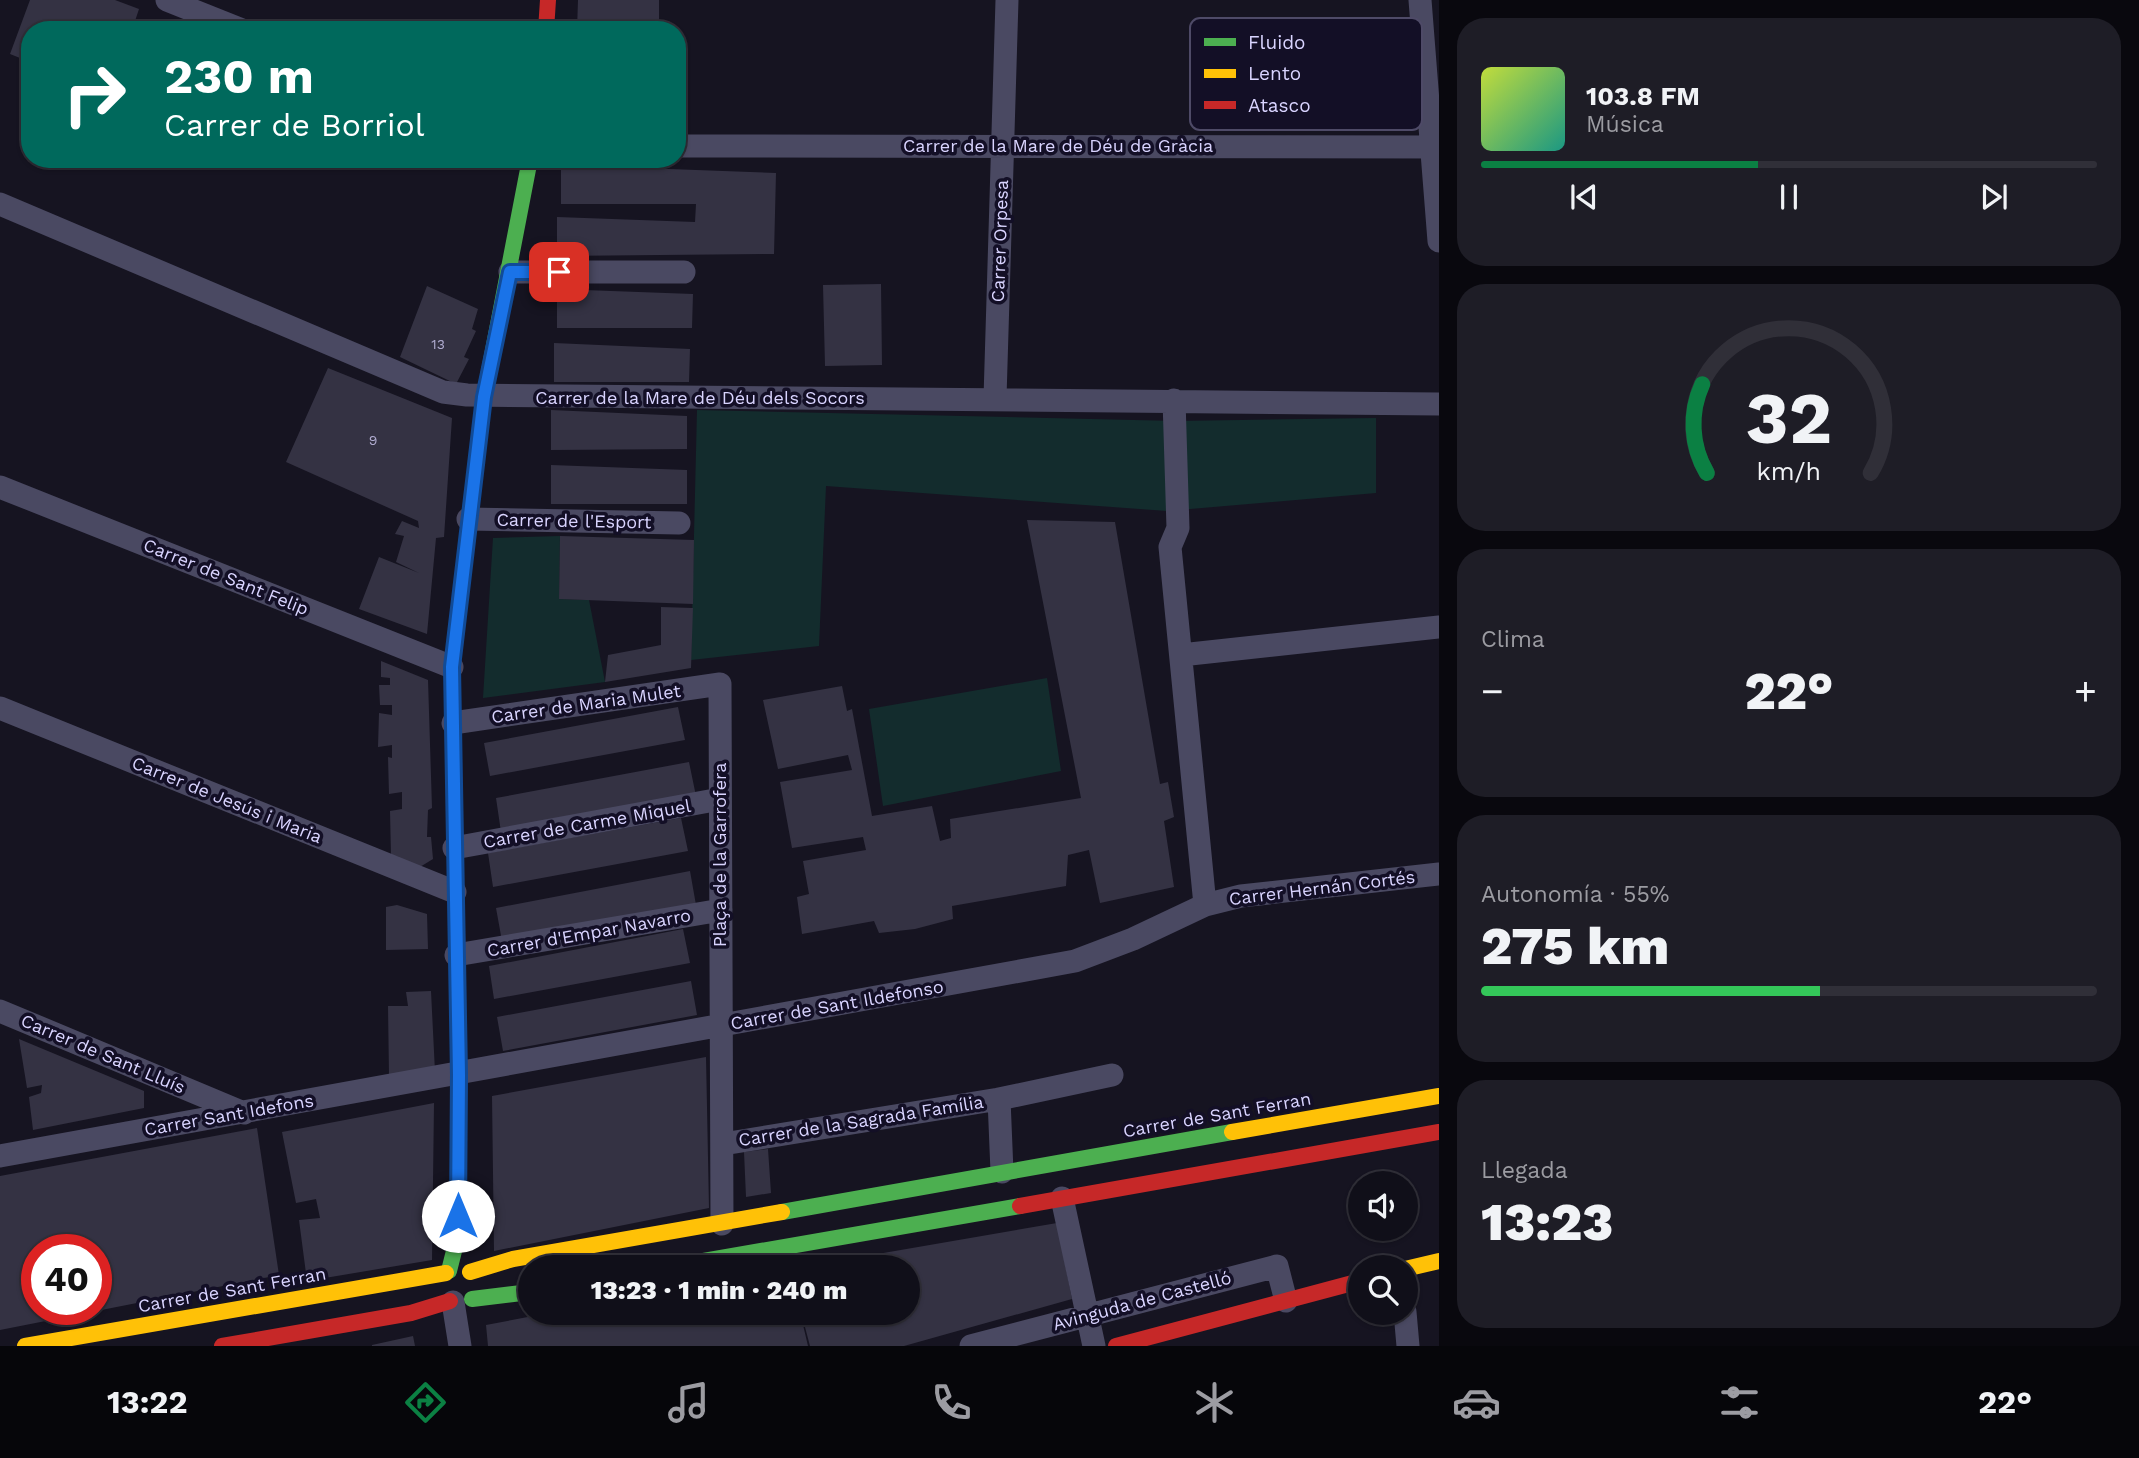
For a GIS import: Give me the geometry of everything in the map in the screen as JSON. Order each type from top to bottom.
[{"type":"street","points":[[167,0],[220,21]]},
{"type":"street","points":[[547,21],[548,0]]},
{"type":"street","name":"Carrer Orpesa","points":[[995,398],[1007,0]]},
{"type":"street","points":[[1420,0],[1422,18]]},
{"type":"street","points":[[1422,20],[1435,147],[1439,241]]},
{"type":"street","name":"Carrer de la Mare de Déu de Gràcia","points":[[686,146],[1435,147]]},
{"type":"street","points":[[461,1301],[442,1288],[458,1236],[459,1075],[452,667],[484,397],[528,168]]},
{"type":"street","name":"Carrer de la Mare de Déu dels Socors","points":[[0,204],[443,391],[484,397],[995,398],[1439,404]]},
{"type":"street","points":[[510,272],[684,272]]},
{"type":"street","points":[[1174,400],[1178,528],[1170,547],[1205,905]]},
{"type":"street","name":"Carrer de Sant Felip","points":[[0,487],[452,667]]},
{"type":"street","name":"Carrer de l'Esport","points":[[468,519],[679,523]]},
{"type":"street","points":[[1181,655],[1439,627]]},
{"type":"street","name":"Carrer de Maria Mulet","points":[[453,723],[720,684]]},
{"type":"street","name":"Plaça de la Garrofera","points":[[720,684],[722,1224]]},
{"type":"street","name":"Carrer de Jesús i Maria","points":[[0,708],[455,892]]},
{"type":"street","name":"Carrer de Carme Miquel","points":[[454,848],[720,799]]},
{"type":"street","name":"Carrer Hernán Cortés","points":[[1205,905],[1241,896],[1439,874]]},
{"type":"street","name":"Carrer de Sant Ildefonso","points":[[459,1075],[1075,961],[1133,939],[1205,905]]},
{"type":"street","name":"Carrer d'Empar Navarro","points":[[456,955],[721,910]]},
{"type":"street","name":"Carrer de Sant Lluís","points":[[0,1011],[244,1113]]},
{"type":"street","name":"Carrer Sant Idefons","points":[[0,1156],[459,1075]]},
{"type":"street","name":"Carrer de la Sagrada Família","points":[[723,1144],[999,1098],[1112,1075]]},
{"type":"street","name":"Carrer de Sant Ferran","points":[[731,1255],[1003,1190],[1439,1096]]},
{"type":"street","name":"Carrer de la Sagrada Família","points":[[999,1098],[1003,1190]]},
{"type":"street","name":"Carrer de Sant Ferran","points":[[469,1271],[513,1259],[722,1224],[1003,1190],[1062,1198],[1439,1132]]},
{"type":"street","points":[[1062,1198],[1094,1346]]},
{"type":"street","points":[[722,1224],[723,1255]]},
{"type":"street","points":[[458,1236],[477,1288],[461,1301],[460,1338]]},
{"type":"street","points":[[1418,1266],[1439,1261]]},
{"type":"street","name":"Avinguda de Castelló","points":[[971,1346],[1277,1266],[1286,1301]]},
{"type":"street","points":[[448,1272],[458,1268],[469,1271]]},
{"type":"street","name":"Carrer de Sant Ferran","points":[[25,1346],[448,1272]]},
{"type":"street","name":"Avinguda de Castelló","points":[[1116,1346],[1348,1285]]},
{"type":"street","points":[[222,1346],[411,1313],[461,1301],[518,1294]]},
{"type":"street","points":[[1406,1325],[1408,1346]]},
{"type":"green space","points":[[697,410],[1176,421],[1376,418],[1376,493],[1167,511],[826,486],[819,646],[691,660]]},
{"type":"green space","points":[[560,536],[559,599],[589,600],[605,682],[483,698],[493,538]]},
{"type":"green space","points":[[1047,678],[1061,771],[883,806],[869,709]]},
{"type":"building","points":[[30,0],[115,0],[139,9],[135,21],[22,21]]},
{"type":"building","points":[[578,0],[659,0],[659,21],[577,21]]},
{"type":"building","points":[[21,24],[21,58],[10,54]]},
{"type":"building","points":[[561,168],[776,173],[774,254],[557,256],[557,217],[695,222],[696,204],[561,204]]},
{"type":"building","points":[[881,284],[882,365],[825,366],[823,285]]},
{"type":"building","points":[[427,286],[478,309],[472,329],[476,331],[464,357],[469,359],[456,384],[400,357]]},
{"type":"building","points":[[557,289],[693,294],[692,328],[557,328]]},
{"type":"building","points":[[554,343],[690,349],[689,382],[554,382]]},
{"type":"building","points":[[328,368],[452,418],[444,537],[436,538],[427,634],[359,609],[379,557],[419,573],[396,562],[404,536],[395,534],[402,521],[419,528],[418,521],[286,462]]},
{"type":"building","points":[[551,410],[687,416],[687,449],[551,450]]},
{"type":"building","points":[[551,465],[687,470],[687,504],[551,504]]},
{"type":"building","points":[[1027,520],[1115,522],[1160,784],[1168,782],[1174,817],[1164,821],[1174,887],[1100,903],[1089,850],[1068,855],[1066,886],[952,906],[953,919],[915,929],[879,933],[874,921],[802,934],[797,897],[809,894],[803,861],[866,850],[863,837],[792,848],[780,782],[852,770],[848,755],[778,769],[763,700],[842,686],[847,711],[852,709],[872,816],[932,806],[940,841],[951,838],[950,819],[1081,798]]},
{"type":"building","points":[[560,536],[694,540],[693,604],[559,599]]},
{"type":"building","points":[[661,607],[693,608],[691,668],[605,682],[608,655],[661,645]]},
{"type":"building","points":[[381,661],[428,680],[432,808],[428,810],[427,837],[431,837],[433,859],[415,870],[399,861],[399,857],[391,856],[390,811],[402,809],[402,792],[389,794],[388,757],[392,758],[392,745],[378,747],[379,713],[392,715],[392,705],[380,705],[379,685],[390,685],[390,678],[381,677]]},
{"type":"building","points":[[678,707],[685,740],[490,776],[484,743]]},
{"type":"building","points":[[689,762],[696,796],[501,832],[496,798]]},
{"type":"building","points":[[681,818],[688,851],[493,887],[488,853]]},
{"type":"building","points":[[690,871],[696,905],[502,941],[496,908]]},
{"type":"building","points":[[397,905],[427,914],[428,949],[386,950],[386,907]]},
{"type":"building","points":[[683,929],[690,963],[494,999],[489,966]]},
{"type":"building","points":[[691,981],[697,1015],[503,1051],[497,1017]]},
{"type":"building","points":[[431,991],[435,1072],[389,1075],[388,1006],[408,1006],[406,992]]},
{"type":"building","points":[[19,1039],[144,1091],[144,1108],[33,1130],[29,1097],[41,1093],[42,1085],[27,1088]]},
{"type":"building","points":[[706,1057],[709,1208],[494,1251],[492,1096]]},
{"type":"building","points":[[434,1103],[432,1260],[307,1281],[299,1220],[320,1218],[316,1199],[296,1203],[282,1132]]},
{"type":"building","points":[[257,1128],[279,1275],[112,1308],[112,1234],[21,1234],[21,1325],[25,1325],[0,1330],[0,1176]]},
{"type":"building","points":[[768,1149],[771,1193],[746,1197],[744,1152]]},
{"type":"building","points":[[1057,1223],[1072,1299],[904,1346],[810,1346],[804,1325],[920,1325],[920,1255],[872,1255]]},
{"type":"building","points":[[518,1319],[518,1325],[803,1325],[808,1346],[488,1346],[486,1325]]},
{"type":"building","points":[[413,1336],[415,1346],[372,1346],[372,1345]]},
{"type":"traffic: fast","points":[[472,500],[484,397],[528,168]]},
{"type":"traffic: fast","points":[[449,1271],[458,1235],[458,989]]},
{"type":"traffic: fast","points":[[782,1212],[1232,1132]]},
{"type":"traffic: fast","points":[[738,1255],[1020,1206]]},
{"type":"traffic: fast","points":[[472,1299],[518,1293]]},
{"type":"traffic: slow","points":[[1232,1132],[1439,1096]]},
{"type":"traffic: slow","points":[[470,1272],[513,1259],[782,1212]]},
{"type":"traffic: slow","points":[[1418,1266],[1439,1261]]},
{"type":"traffic: slow","points":[[25,1346],[446,1273]]},
{"type":"traffic: jam","points":[[547,21],[548,0]]},
{"type":"traffic: jam","points":[[458,989],[452,667],[472,500]]},
{"type":"traffic: jam","points":[[1020,1206],[1439,1132]]},
{"type":"traffic: jam","points":[[1116,1346],[1348,1284]]},
{"type":"traffic: jam","points":[[222,1346],[411,1313],[450,1301]]},
{"type":"route","points":[[458,1216],[459,1075],[452,667],[484,397],[510,272],[559,272]]}]
